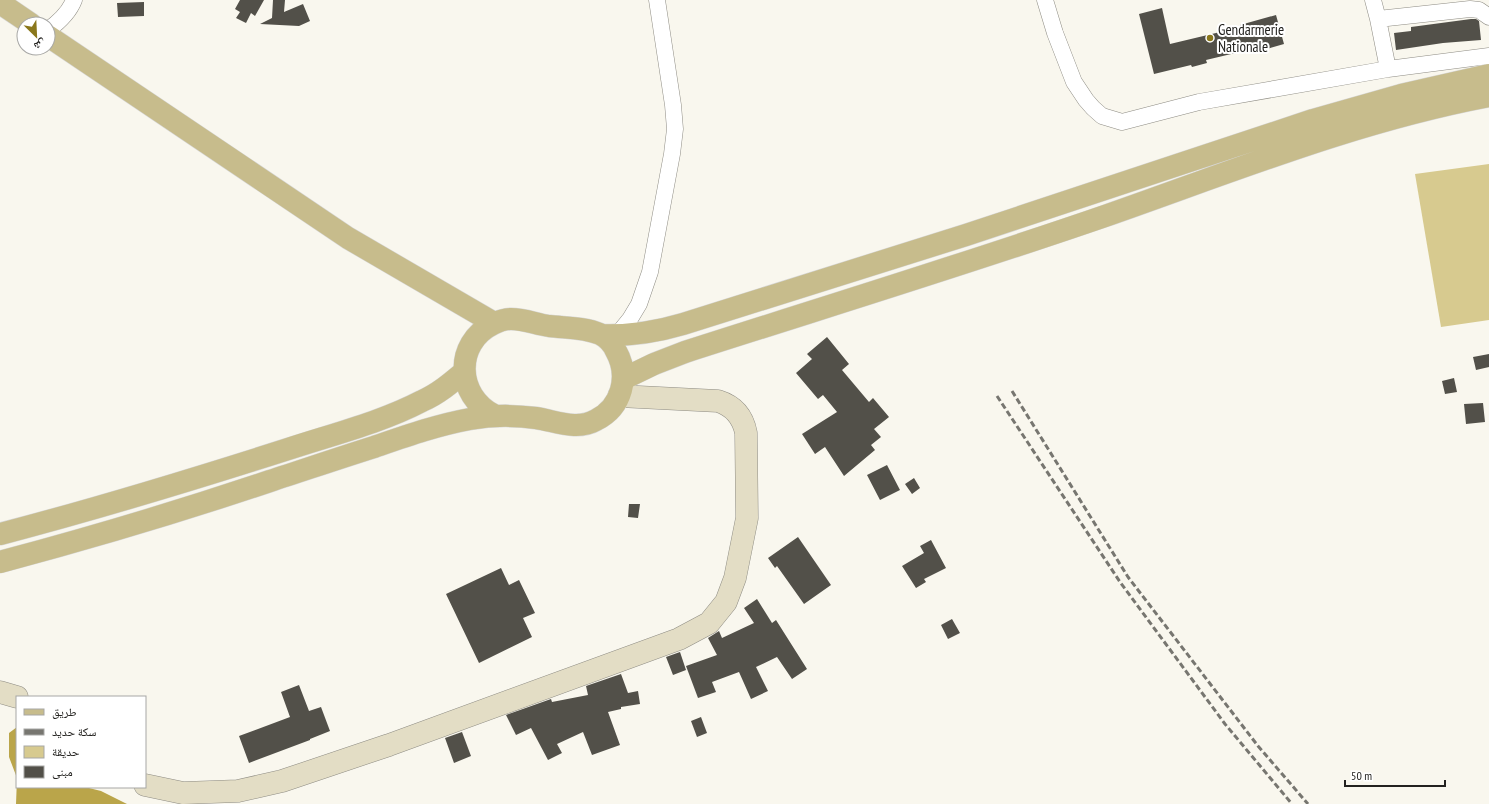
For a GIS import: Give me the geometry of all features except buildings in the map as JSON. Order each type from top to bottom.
[{"type":"main road","points":[[0,3],[19,16]]},
{"type":"main road","points":[[56,41],[348,238],[494,323]]},
{"type":"main road","points":[[494,415],[484,410],[476,402],[466,383],[464,372],[465,360],[470,346],[480,333],[494,323],[513,319],[547,326],[586,330],[610,335],[662,330],[966,235],[1313,120],[1401,95],[1489,75]]},
{"type":"main road","points":[[621,387],[654,364],[685,352],[1046,236],[1360,127],[1489,96]]},
{"type":"main road","points":[[0,562],[122,527],[255,486],[417,432],[455,422],[494,415],[535,418],[577,426],[586,425],[609,412],[621,387],[621,360],[611,342],[610,335]]},
{"type":"main road","points":[[0,534],[247,462],[383,418],[408,408],[437,393],[464,372]]},
{"type":"main road","points":[[146,785],[183,792],[238,791],[282,781],[389,745],[679,639],[709,623],[726,602],[735,578],[747,518],[745,426],[737,412],[731,407],[718,401],[621,387]]},
{"type":"main road","points":[[408,408],[417,432]]},
{"type":"main road","points":[[0,692],[16,696]]},
{"type":"street","points":[[56,23],[67,12],[74,0]]},
{"type":"street","points":[[610,335],[630,319],[639,304],[650,272],[672,154],[675,129],[673,105],[657,0]]},
{"type":"street","points":[[1045,0],[1055,32],[1074,82],[1086,100],[1102,116],[1122,122],[1199,102],[1388,70],[1489,56]]},
{"type":"street","points":[[1373,0],[1388,70]]},
{"type":"street","points":[[1378,19],[1459,9],[1479,9]]},
{"type":"green space","points":[[1489,164],[1489,320],[1441,327],[1415,174]]},
{"type":"shaded area","points":[[16,728],[16,775],[9,757],[9,733]]},
{"type":"shaded area","points":[[17,788],[89,788],[101,791],[127,804],[16,804]]},
{"type":"railway","points":[[1012,391],[1128,577],[1258,746],[1308,804]]},
{"type":"railway","points":[[997,396],[1120,582],[1225,724],[1292,804]]},
{"type":"place","name":"Gendarmerie Nationale","points":[[1210,38]]}]
